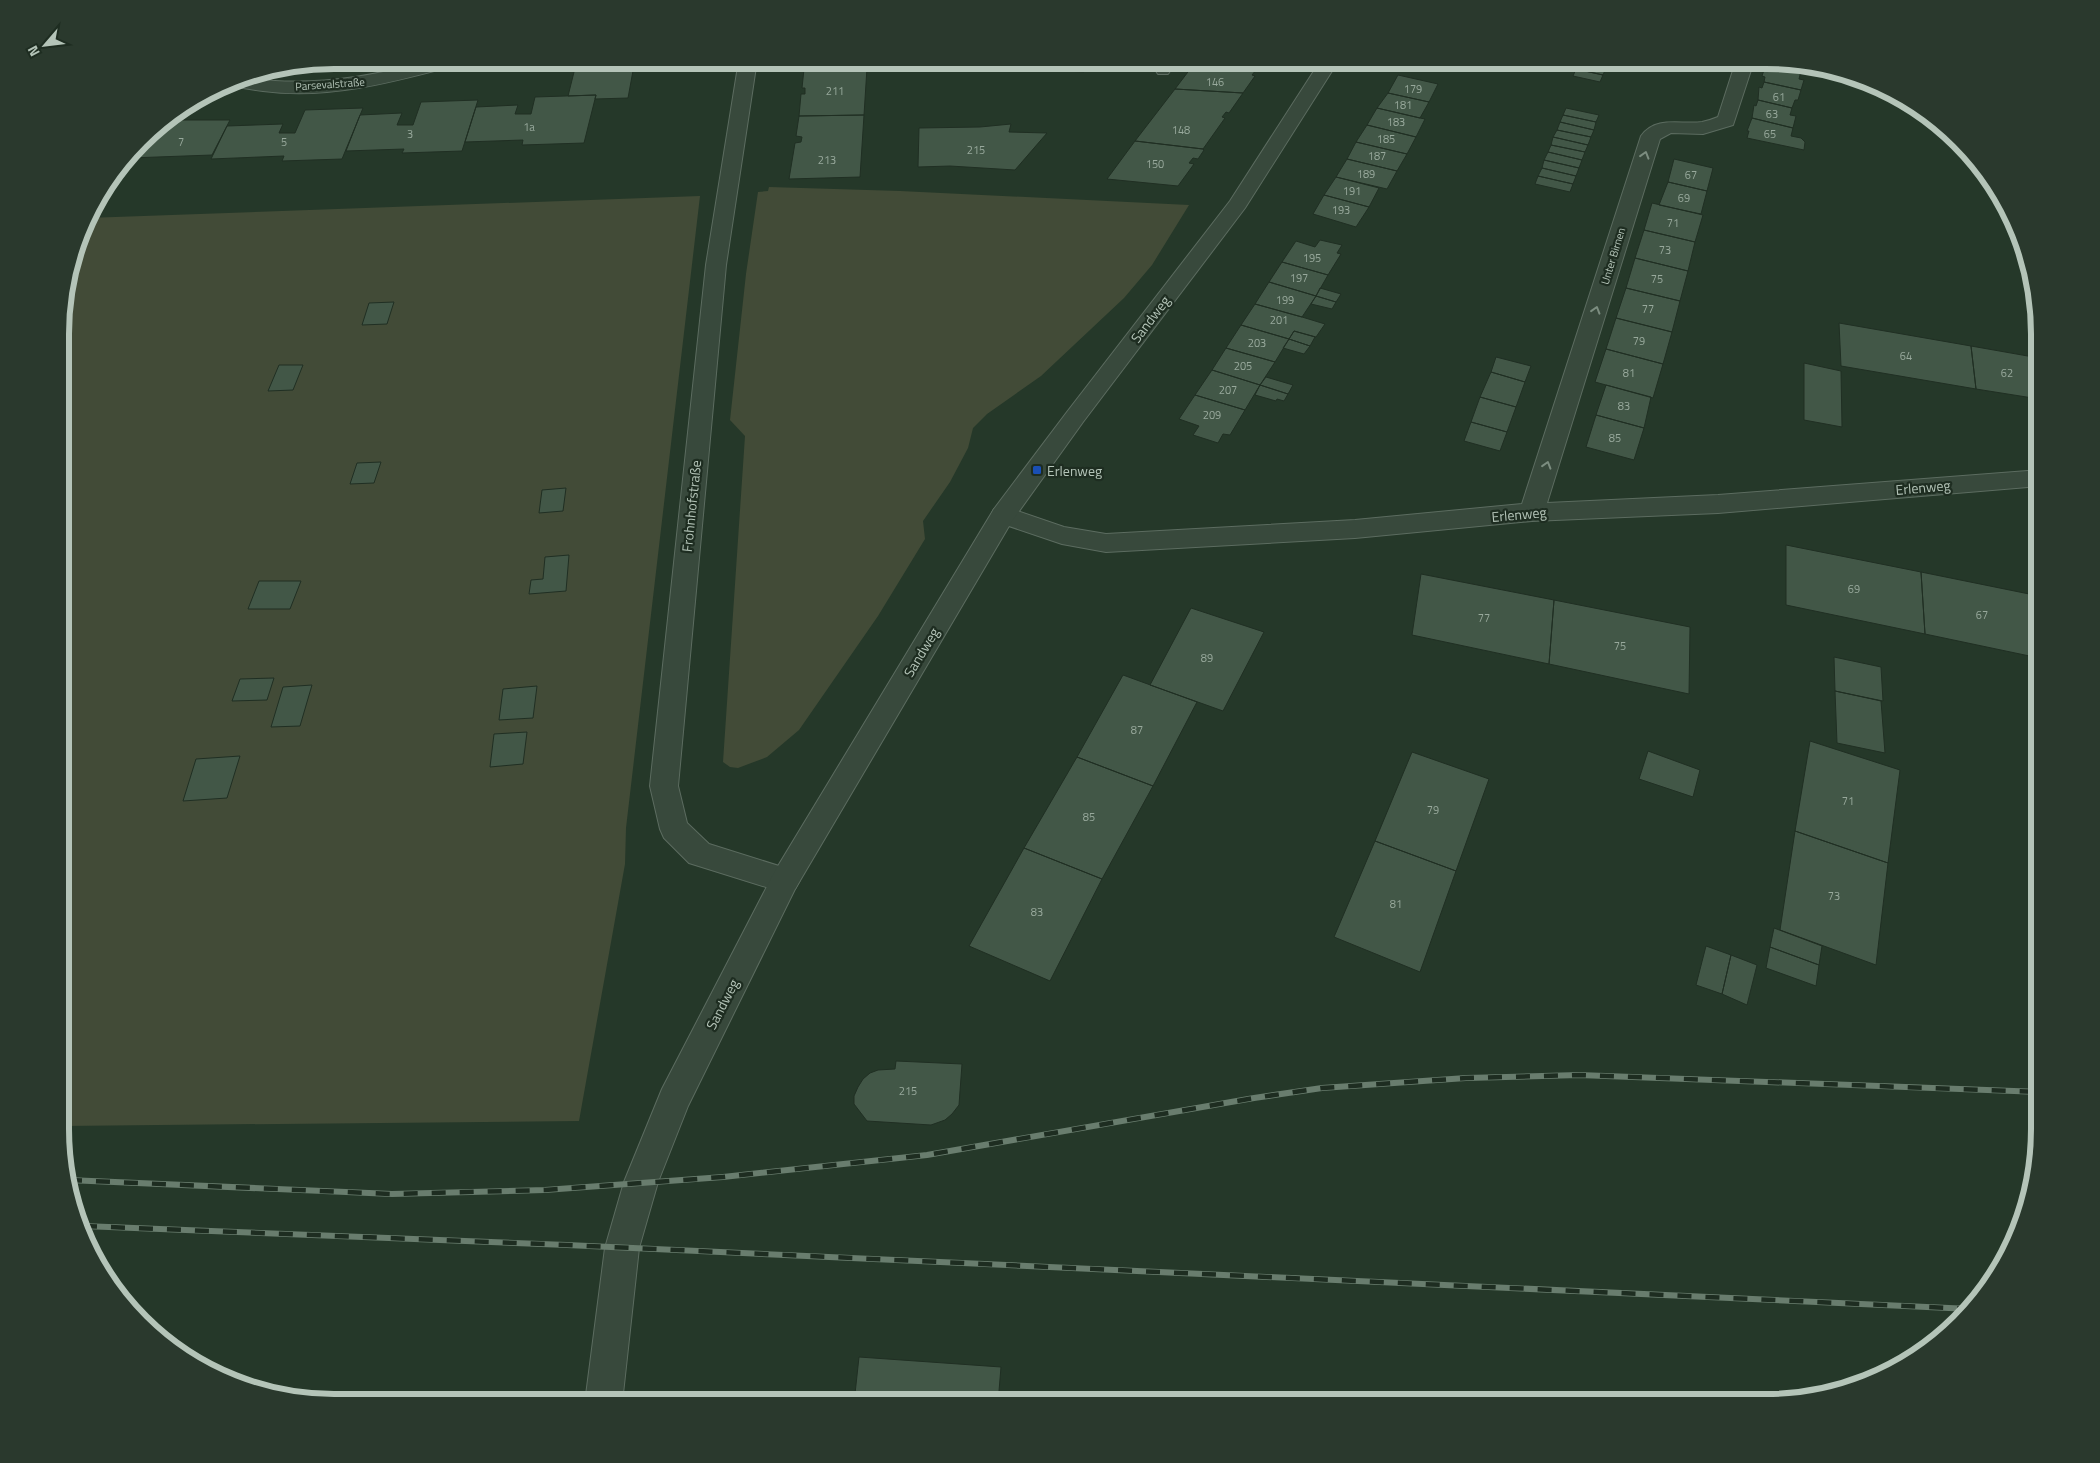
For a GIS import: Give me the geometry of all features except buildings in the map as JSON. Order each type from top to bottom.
[{"type":"street","name":"Parsevalstraße","points":[[248,83],[298,87],[349,84],[381,80],[422,69]]},
{"type":"street","name":"Frohnhofstraße","points":[[747,69],[716,265],[664,786],[674,830],[699,854],[785,880]]},
{"type":"street","name":"Sandweg","points":[[604,1394],[614,1298],[622,1248],[641,1182],[674,1100],[785,880],[1003,515],[1075,416],[1238,204],[1324,69]]},
{"type":"street","name":"Unter Birnen","points":[[1532,512],[1651,136],[1667,127],[1703,128],[1726,121],[1742,69]]},
{"type":"street","name":"Erlenweg","points":[[1003,515],[1062,535],[1106,543],[1355,529],[1532,512],[1718,504],[2031,479]]},
{"type":"green space","points":[[769,187],[900,191],[1189,205],[1152,265],[1124,298],[1041,376],[987,414],[973,428],[968,448],[950,482],[923,521],[925,539],[878,616],[799,730],[767,757],[738,768],[730,767],[723,762],[745,436],[730,420],[746,274],[758,192],[768,191]]},
{"type":"green space","points":[[700,196],[626,828],[625,864],[579,1121],[69,1126],[69,317],[78,265],[96,218]]},
{"type":"railway","points":[[74,1180],[392,1194],[545,1190],[723,1177],[927,1155],[1254,1098],[1322,1088],[1466,1078],[1579,1075],[2031,1092]]},
{"type":"railway","points":[[87,1226],[567,1245],[1961,1309]]},
{"type":"place","name":"Erlenweg","points":[[1037,470]]}]
